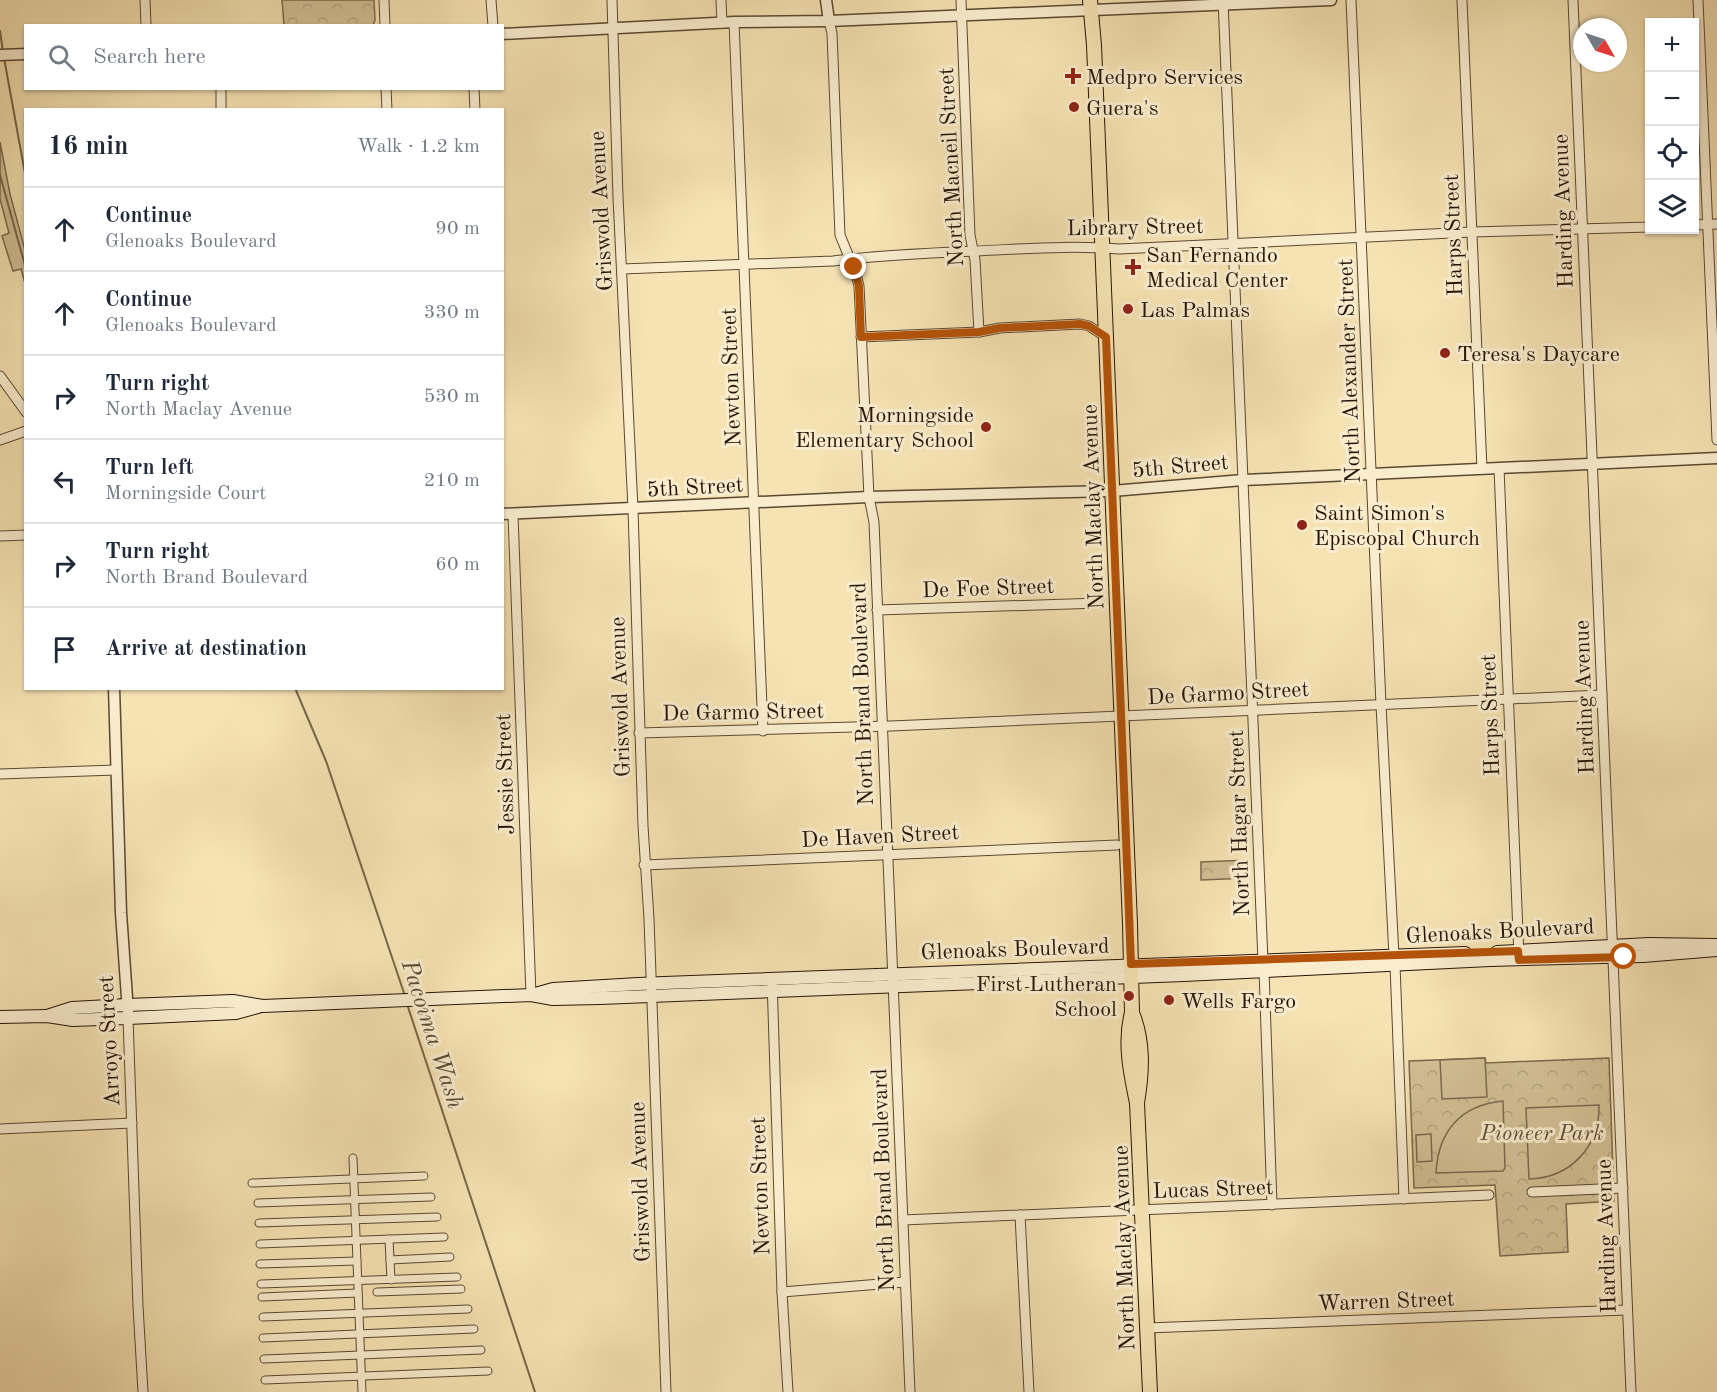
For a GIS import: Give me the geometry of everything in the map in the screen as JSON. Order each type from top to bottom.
[{"type":"main road","name":"North Maclay Avenue","points":[[1090,5],[1106,337],[1132,1013],[1139,1029],[1142,1072],[1137,1103],[1150,1392]]},
{"type":"main road","name":"Glenoaks Boulevard","points":[[47,1016],[72,1008],[128,1005],[232,1001],[263,1006],[531,995],[553,999],[652,990],[1612,951],[1698,943],[1717,945]]},
{"type":"main road","name":"Glenoaks Boulevard","points":[[1612,951],[1698,953],[1717,950]]},
{"type":"main road","name":"Glenoaks Boulevard","points":[[0,1017],[47,1016],[72,1020],[128,1018],[236,1013],[263,1006]]},
{"type":"street","points":[[145,0],[146,24]]},
{"type":"street","points":[[384,0],[385,24]]},
{"type":"street","points":[[491,0],[493,24]]},
{"type":"street","name":"Griswold Avenue","points":[[612,0],[666,1392]]},
{"type":"street","points":[[721,0],[722,23]]},
{"type":"street","name":"North Brand Boulevard","points":[[826,0],[832,33],[840,235],[859,281],[869,496],[874,522],[910,1392]]},
{"type":"street","name":"North Macneil Street","points":[[961,0],[970,235],[974,251],[979,332]]},
{"type":"street","points":[[504,33],[734,22],[829,21],[961,15],[1090,5],[1331,0]]},
{"type":"street","name":"North Alexander Street","points":[[1351,0],[1404,1199]]},
{"type":"street","name":"Harps Street","points":[[1462,0],[1482,469]]},
{"type":"street","name":"Harding Avenue","points":[[1573,0],[1631,1392]]},
{"type":"street","points":[[1698,0],[1712,224],[1717,440]]},
{"type":"street","name":"North Hagar Street","points":[[1223,2],[1272,1204]]},
{"type":"street","name":"Newton Street","points":[[734,22],[764,731]]},
{"type":"street","points":[[0,55],[21,54]]},
{"type":"street","points":[[220,90],[221,108]]},
{"type":"street","points":[[386,90],[387,108]]},
{"type":"street","points":[[474,90],[475,108]]},
{"type":"street","name":"Library Street","points":[[622,269],[833,261],[866,256],[974,251],[1102,247],[1119,249],[1472,232],[1645,227]]},
{"type":"street","points":[[861,337],[979,332],[1000,328],[1080,324],[1089,326],[1106,337]]},
{"type":"street","points":[[0,376],[24,409]]},
{"type":"street","points":[[0,440],[24,432]]},
{"type":"street","name":"5th Street","points":[[508,515],[869,496],[1112,491],[1243,480],[1717,458]]},
{"type":"street","name":"Harps Street","points":[[1499,468],[1519,955]]},
{"type":"street","name":"Jessie Street","points":[[508,515],[531,995]]},
{"type":"street","points":[[0,536],[24,535]]},
{"type":"street","name":"De Foe Street","points":[[877,610],[1100,603]]},
{"type":"street","name":"Arroyo Street","points":[[114,690],[121,913],[128,1005],[143,1392]]},
{"type":"street","name":"De Garmo Street","points":[[639,733],[764,731],[1121,717],[1602,695]]},
{"type":"street","points":[[0,774],[116,770]]},
{"type":"street","name":"De Haven Street","points":[[645,865],[1117,844]]},
{"type":"street","name":"Newton Street","points":[[772,985],[782,1292],[789,1392]]},
{"type":"street","points":[[0,1129],[132,1123]]},
{"type":"street","points":[[353,1158],[362,1392]]},
{"type":"street","points":[[252,1183],[424,1176]]},
{"type":"street","points":[[1532,1192],[1623,1188]]},
{"type":"street","name":"Lucas Street","points":[[903,1220],[1489,1195]]},
{"type":"street","points":[[258,1203],[431,1197]]},
{"type":"street","points":[[1020,1215],[1029,1392]]},
{"type":"street","points":[[259,1223],[437,1217]]},
{"type":"street","points":[[260,1244],[444,1237]]},
{"type":"street","points":[[389,1239],[391,1280]]},
{"type":"street","points":[[390,1260],[450,1257]]},
{"type":"street","points":[[260,1264],[357,1261]]},
{"type":"street","points":[[261,1284],[457,1277]]},
{"type":"street","points":[[782,1292],[905,1282]]},
{"type":"street","points":[[377,1292],[461,1289]]},
{"type":"street","points":[[262,1297],[358,1293]]},
{"type":"street","points":[[263,1317],[468,1309]]},
{"type":"street","name":"Warren Street","points":[[1147,1328],[1627,1310]]},
{"type":"street","points":[[263,1338],[474,1329]]},
{"type":"street","points":[[264,1359],[481,1350]]},
{"type":"street","points":[[265,1380],[488,1371]]},
{"type":"green space","points":[[282,0],[374,0],[373,24],[284,24]]},
{"type":"green space","points":[[0,142],[10,194],[24,246],[24,280],[21,269],[13,271],[2,236],[9,233],[0,199]]},
{"type":"green space","points":[[1248,860],[1249,878],[1201,880],[1201,862]]},
{"type":"green space","name":"Pioneer Park","points":[[1485,1058],[1486,1063],[1609,1058],[1614,1201],[1566,1204],[1568,1252],[1500,1256],[1495,1185],[1414,1188],[1409,1061]]},
{"type":"green space","points":[[1485,1058],[1487,1097],[1442,1099],[1440,1060]]},
{"type":"green space","points":[[1503,1101],[1505,1168],[1503,1171],[1436,1173],[1441,1145],[1454,1123],[1475,1108]]},
{"type":"green space","points":[[1599,1105],[1594,1134],[1580,1157],[1557,1173],[1529,1179],[1526,1108]]},
{"type":"green space","points":[[1431,1134],[1432,1161],[1417,1162],[1416,1135]]},
{"type":"waterway","name":"Pacoima Wash","points":[[0,31],[3,52]]},
{"type":"waterway","name":"Pacoima Wash","points":[[4,58],[24,168]]},
{"type":"waterway","points":[[0,175],[24,262]]},
{"type":"waterway","name":"Pacoima Wash","points":[[296,690],[326,761],[405,996]]},
{"type":"waterway","name":"Pacoima Wash","points":[[407,1004],[535,1392]]},
{"type":"place","name":"Medpro Services","points":[[1073,76]]},
{"type":"place","name":"Guera's","points":[[1074,107]]},
{"type":"place","name":"San Fernando Medical Center","points":[[1133,267]]},
{"type":"place","name":"Las Palmas","points":[[1128,309]]},
{"type":"place","name":"Teresa's Daycare","points":[[1445,353]]},
{"type":"place","name":"Morningside Elementary School","points":[[986,427]]},
{"type":"place","name":"Saint Simon's Episcopal Church","points":[[1302,525]]},
{"type":"place","name":"First Lutheran School","points":[[1129,996]]},
{"type":"place","name":"Wells Fargo","points":[[1169,1000]]},
{"type":"route","points":[[854,267],[859,286],[861,337],[979,332],[1000,328],[1080,324],[1089,326],[1106,337],[1131,964],[1518,951],[1519,960],[1624,957]]}]
